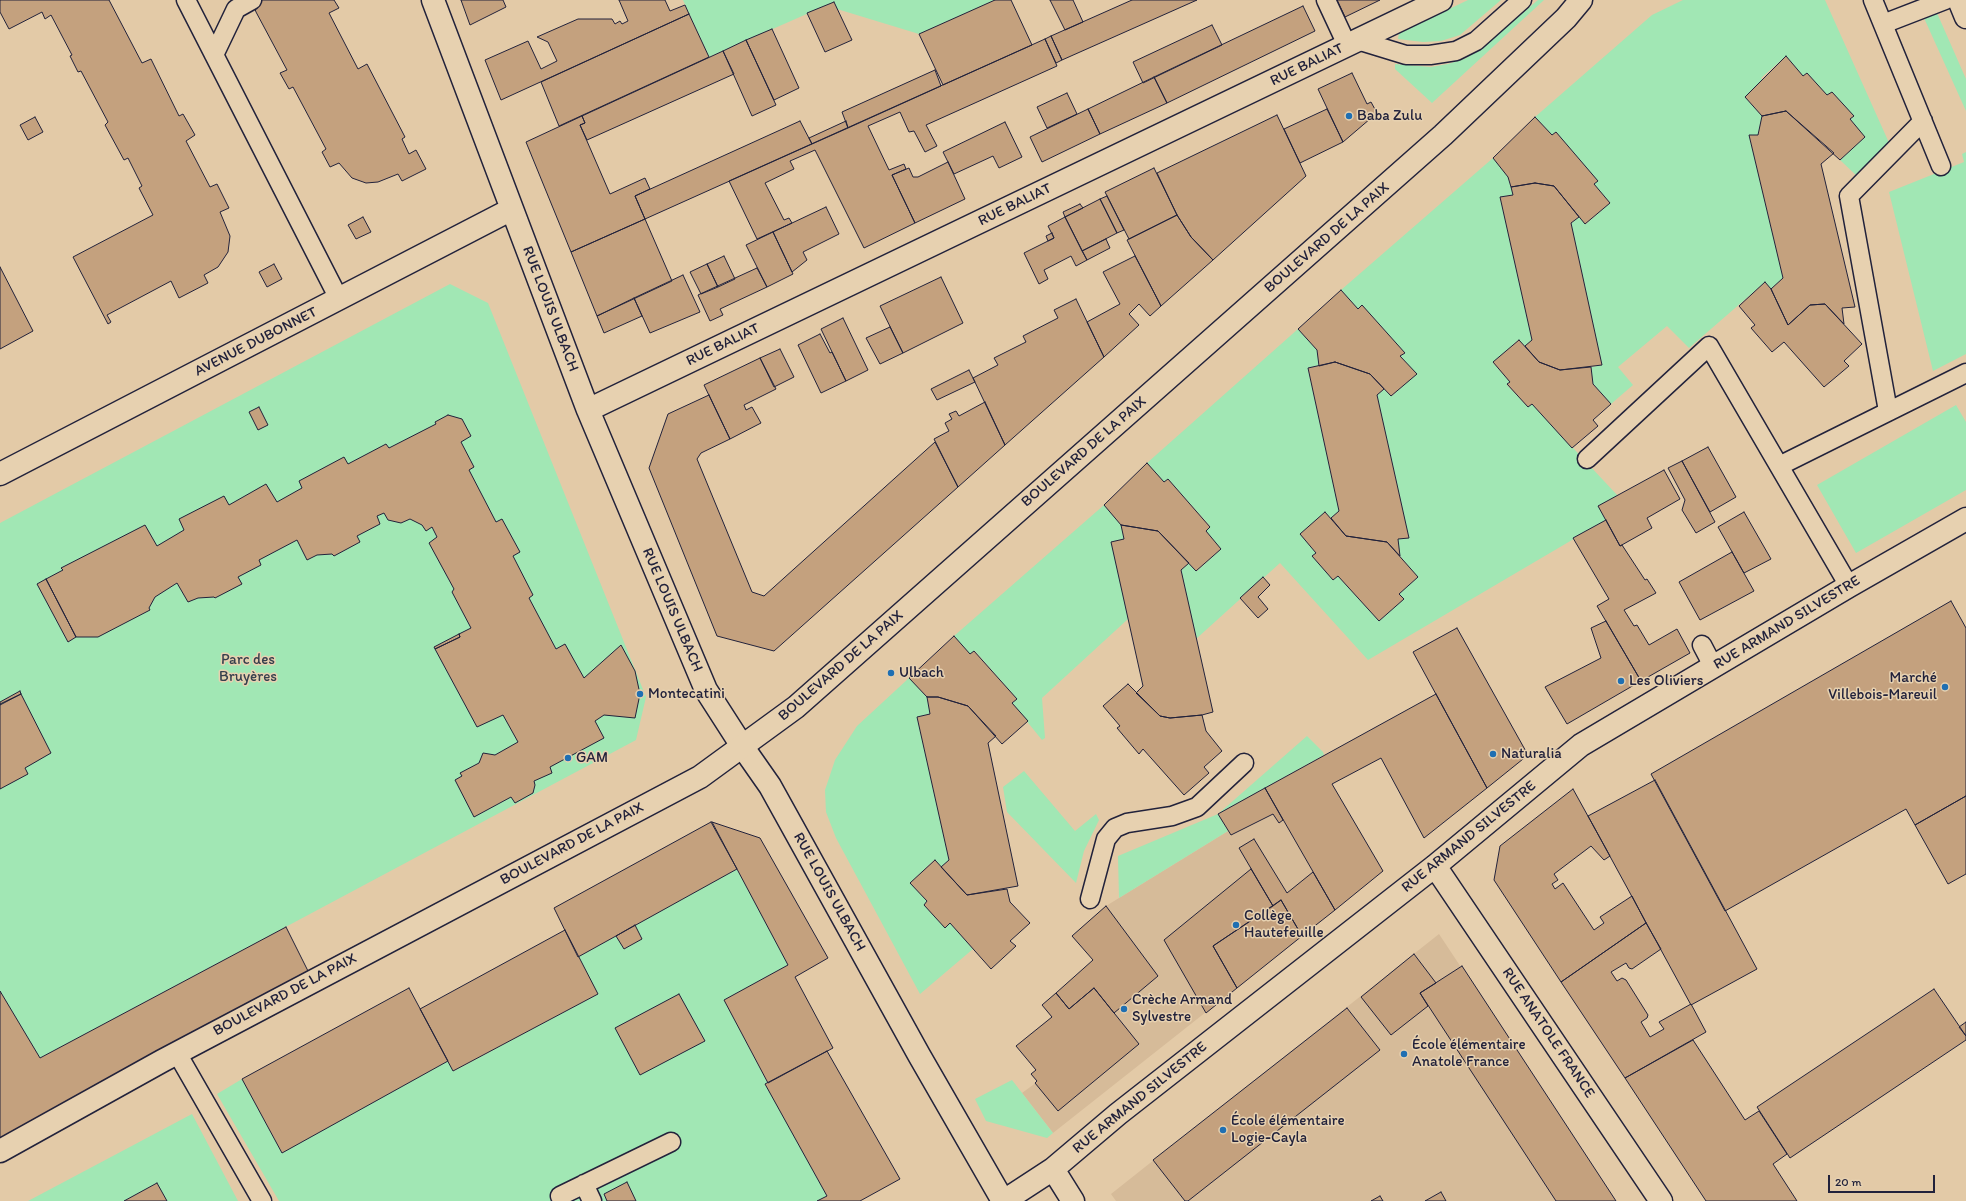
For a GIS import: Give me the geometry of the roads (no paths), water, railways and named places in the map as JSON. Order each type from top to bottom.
[{"type":"street","name":"RUE LOUIS ULBACH","points":[[433,0],[588,410],[706,690],[770,786],[915,1048],[1004,1201]]},
{"type":"street","name":"RUE BALIAT","points":[[588,410],[1441,0]]},
{"type":"street","name":"BOULEVARD DE LA PAIX","points":[[0,1151],[177,1053],[700,777],[796,707],[964,559],[1443,135],[1566,18],[1581,0]]},
{"type":"street","name":"BOULEVARD DE LA PAIX","points":[[1566,18],[1596,0]]},
{"type":"street","points":[[1959,0],[1966,17]]},
{"type":"street","name":"AVENUE DUBONNET","points":[[0,474],[512,209]]},
{"type":"street","name":"RUE ARMAND SILVESTRE","points":[[1004,1201],[1053,1169],[1118,1114],[1436,866],[1581,745],[1849,586],[1966,519]]},
{"type":"street","name":"RUE ANATOLE FRANCE","points":[[1436,866],[1661,1201]]},
{"type":"street","points":[[1053,1169],[1073,1201]]},
{"type":"lane","points":[[186,0],[338,299]]},
{"type":"lane","points":[[214,55],[236,9],[252,0]]},
{"type":"lane","points":[[1326,0],[1352,43],[1406,55],[1430,55],[1456,51],[1476,41],[1522,0]]},
{"type":"lane","points":[[1873,0],[1941,166]]},
{"type":"lane","points":[[1883,24],[1945,0]]},
{"type":"lane","points":[[1888,411],[1849,196],[1923,121]]},
{"type":"lane","points":[[1587,459],[1710,346],[1849,586]]},
{"type":"lane","points":[[1779,466],[1966,372]]},
{"type":"lane","points":[[1702,646],[1713,666]]},
{"type":"lane","points":[[1090,899],[1106,839],[1115,828],[1127,823],[1172,816],[1197,807],[1244,763]]},
{"type":"lane","points":[[177,1053],[262,1201]]},
{"type":"lane","points":[[560,1196],[671,1142]]},
{"type":"lane","points":[[584,1184],[592,1201]]},
{"type":"place","name":"Baba Zulu","points":[[1349,116]]},
{"type":"place","name":"Ulbach","points":[[891,673]]},
{"type":"place","name":"Les Oliviers","points":[[1621,681]]},
{"type":"place","name":"Marché Villebois-Mareuil","points":[[1945,687]]},
{"type":"place","name":"Montecatini","points":[[640,694]]},
{"type":"place","name":"Naturalia","points":[[1493,754]]},
{"type":"place","name":"GAM","points":[[568,758]]},
{"type":"place","name":"Collège Hautefeuille","points":[[1236,925]]},
{"type":"place","name":"Crèche Armand Sylvestre","points":[[1124,1009]]},
{"type":"place","name":"École élémentaire Anatole France","points":[[1404,1054]]},
{"type":"place","name":"École élémentaire Logie-Cayla","points":[[1223,1130]]},
{"type":"park label","name":"Parc des Bruyères","points":[[248,668]]}]
